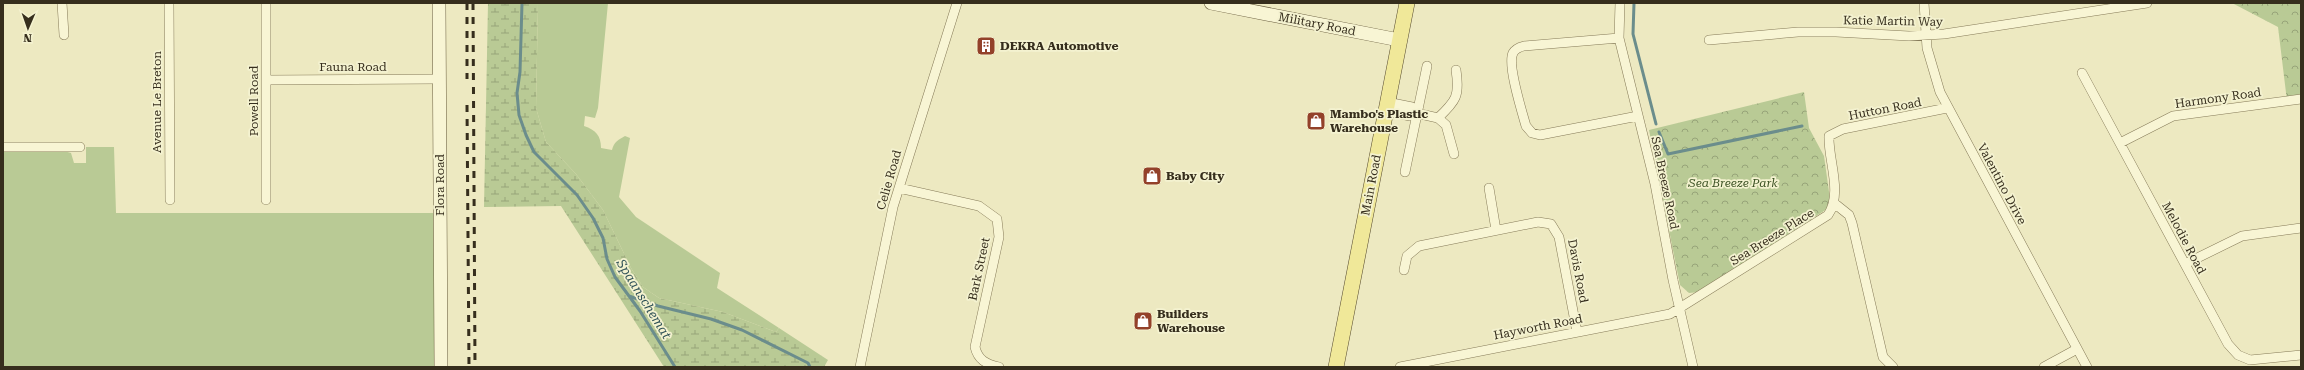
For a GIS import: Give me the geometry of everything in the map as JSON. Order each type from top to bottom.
[{"type":"main road","name":"Main Road","points":[[1336,367],[1407,3]]},
{"type":"street","points":[[62,3],[64,35]]},
{"type":"street","name":"Avenue Le Breton","points":[[169,3],[170,200]]},
{"type":"street","name":"Powell Road","points":[[266,3],[266,200]]},
{"type":"street","name":"Flora Road","points":[[439,3],[441,367]]},
{"type":"street","name":"Celie Road","points":[[860,367],[893,206],[957,3]]},
{"type":"street","name":"Military Road","points":[[1211,3],[1399,40]]},
{"type":"street","name":"Sea Breeze Road","points":[[1620,3],[1619,38],[1655,184],[1693,367]]},
{"type":"street","name":"Valentino Drive","points":[[1924,3],[1926,36],[1940,92],[2076,349],[2087,367]]},
{"type":"street","name":"Katie Martin Way","points":[[1709,40],[1798,32],[1926,36],[2147,3]]},
{"type":"street","points":[[1619,38],[1524,46],[1513,53],[1512,65],[1526,126],[1532,133],[1540,135],[1638,116]]},
{"type":"street","points":[[1406,172],[1416,113],[1427,66]]},
{"type":"street","points":[[1438,118],[1454,102],[1458,84],[1456,70]]},
{"type":"street","name":"Melodie Road","points":[[2082,74],[2228,344],[2238,355],[2250,360],[2301,355]]},
{"type":"street","name":"Fauna Road","points":[[266,80],[439,79]]},
{"type":"street","name":"Harmony Road","points":[[2120,143],[2173,116],[2301,100]]},
{"type":"street","points":[[1386,107],[1412,107],[1416,113],[1438,118],[1446,125],[1454,154]]},
{"type":"street","name":"Hutton Road","points":[[1834,204],[1829,136],[1843,129],[1948,108]]},
{"type":"street","points":[[3,147],[80,147]]},
{"type":"street","name":"Bark Street","points":[[898,188],[979,206],[997,219],[998,237],[975,347],[977,356],[984,362],[999,367]]},
{"type":"street","points":[[1489,188],[1496,230]]},
{"type":"street","points":[[1834,204],[1848,215],[1852,223],[1883,357],[1893,367]]},
{"type":"street","name":"Sea Breeze Place","points":[[1680,309],[1822,220],[1828,215],[1834,204]]},
{"type":"street","name":"Davis Road","points":[[1404,270],[1407,256],[1419,246],[1541,222],[1552,224],[1556,230],[1577,332]]},
{"type":"street","points":[[2185,264],[2242,236],[2301,228]]},
{"type":"street","name":"Hayworth Road","points":[[1400,367],[1670,314],[1680,309]]},
{"type":"street","points":[[2044,367],[2076,349]]},
{"type":"green space","points":[[488,3],[538,3],[536,108],[546,142],[576,174],[603,210],[631,268],[643,287],[659,298],[723,312],[776,332],[779,328],[828,360],[824,367],[664,367],[561,206],[484,207]]},
{"type":"green space","points":[[538,3],[608,3],[598,108],[595,118],[585,116],[584,126],[592,129],[597,134],[600,140],[601,148],[612,150],[615,143],[620,139],[625,136],[630,138],[619,197],[636,217],[720,273],[717,288],[779,328],[776,332],[723,312],[659,298],[643,287],[631,268],[603,210],[576,174],[546,142],[536,108]]},
{"type":"green space","points":[[2232,3],[2301,3],[2301,100],[2287,101],[2278,27]]},
{"type":"green space","name":"Sea Breeze Park","points":[[1804,92],[1809,128],[1824,156],[1830,199],[1827,209],[1699,292],[1689,293],[1680,285],[1649,130]]},
{"type":"green space","points":[[86,147],[114,147],[116,213],[440,213],[441,367],[3,367],[3,152],[64,151],[71,153],[74,163],[86,163]]},
{"type":"waterway","name":"Spaanschemat","points":[[522,3],[520,72],[517,93],[519,115],[526,135],[534,152],[577,195],[593,218],[603,238],[607,259],[615,277],[640,311],[675,367]]},
{"type":"waterway","points":[[1634,3],[1633,34],[1656,124]]},
{"type":"waterway","points":[[1659,132],[1668,154],[1802,126]]},
{"type":"waterway","points":[[629,296],[658,306],[711,319],[742,330],[808,363],[810,367]]},
{"type":"railway","points":[[467,3],[467,79]]},
{"type":"railway","points":[[473,3],[475,367]]},
{"type":"railway","points":[[467,105],[469,367]]},
{"type":"place","name":"DEKRA Automotive","points":[[986,46]]},
{"type":"place","name":"Mambo's Plastic Warehouse","points":[[1316,121]]},
{"type":"place","name":"Baby City","points":[[1152,176]]},
{"type":"place","name":"Builders Warehouse","points":[[1143,321]]}]
